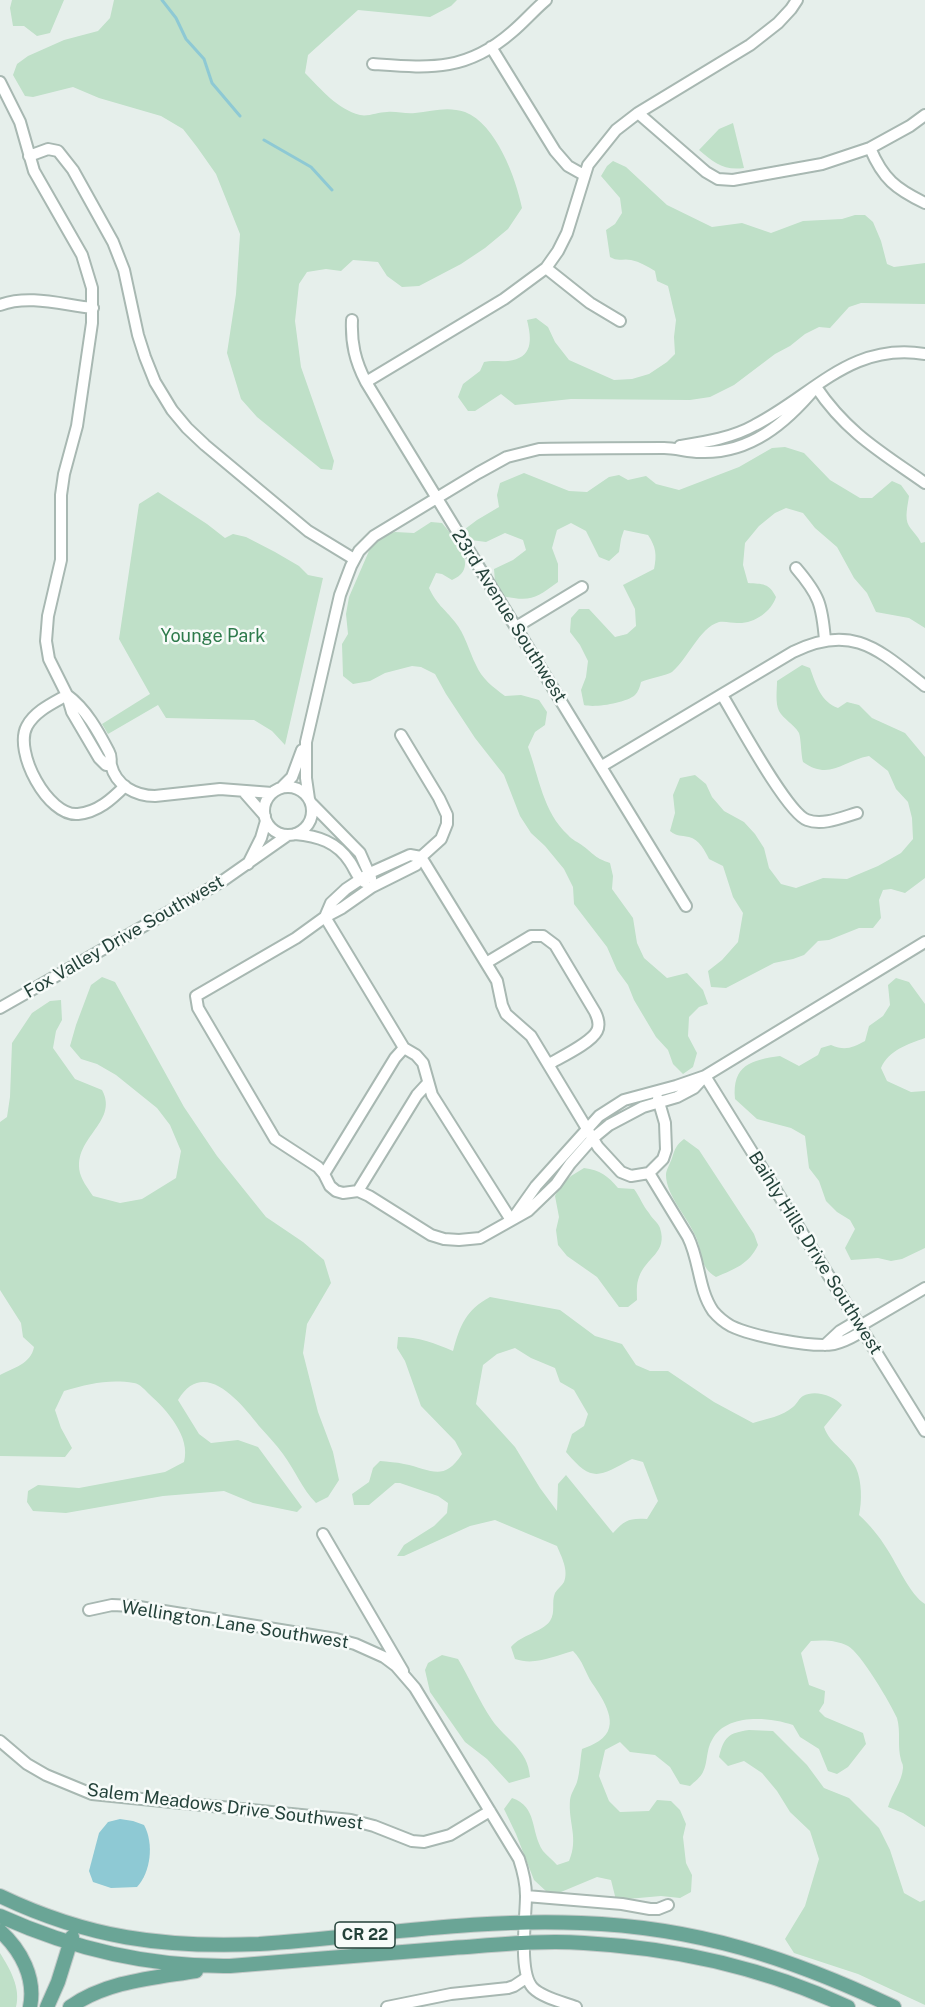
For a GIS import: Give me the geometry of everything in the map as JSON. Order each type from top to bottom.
[{"type":"main road","name":"CR 22","points":[[0,1896],[75,1927],[149,1942],[225,1945],[524,1933],[565,1942],[614,1945],[702,1958],[766,1975],[848,2007]]},
{"type":"main road","name":"CR 22","points":[[0,1916],[70,1944],[117,1956],[166,1964],[230,1966],[610,1924],[664,1930],[759,1952],[809,1969],[894,2007]]},
{"type":"main road","points":[[47,2007],[58,1982],[75,1927]]},
{"type":"main road","points":[[0,1931],[23,1961],[31,1990],[30,2007]]},
{"type":"main road","points":[[70,2007],[86,1997],[117,1985],[230,1966]]},
{"type":"street","points":[[373,64],[444,66],[465,60],[491,47],[512,32],[546,0]]},
{"type":"street","points":[[366,382],[509,296],[546,268],[567,233],[584,175],[591,160],[616,130],[750,45],[777,23],[797,0]]},
{"type":"street","points":[[491,47],[555,151],[568,166],[584,175]]},
{"type":"street","points":[[0,82],[16,112],[28,156],[42,187],[82,255],[90,277],[93,308],[78,426],[60,495],[62,560],[46,634],[49,659],[67,695],[75,718],[99,758],[106,765],[111,765],[125,786],[137,794],[145,796],[213,789],[243,791],[298,788],[360,853],[370,873],[372,887]]},
{"type":"street","points":[[639,114],[711,176],[725,180],[799,169],[842,158],[870,148],[925,115]]},
{"type":"street","points":[[870,148],[888,180],[903,192],[925,204]]},
{"type":"street","points":[[28,156],[48,149],[58,151],[74,170],[113,242],[124,270],[145,357],[160,391],[180,420],[205,445],[308,531],[354,559]]},
{"type":"street","points":[[546,268],[590,303],[620,321]]},
{"type":"street","points":[[0,305],[20,300],[35,300],[93,308]]},
{"type":"street","name":"23rd Avenue Southwest","points":[[352,320],[352,347],[366,382],[686,906]]},
{"type":"street","points":[[248,864],[261,838],[266,818],[264,808],[267,800],[292,777],[306,742],[340,595],[354,559],[374,536],[493,464],[523,452],[539,448],[671,448],[709,441],[744,431],[848,365],[871,356],[896,352],[925,354]]},
{"type":"street","points":[[816,387],[835,413],[853,432],[925,483]]},
{"type":"street","points":[[796,567],[820,602],[825,640]]},
{"type":"street","points":[[516,627],[582,587]]},
{"type":"street","points":[[602,766],[793,652],[814,642],[854,640],[874,648],[925,686]]},
{"type":"street","points":[[722,694],[783,796],[799,815],[818,822],[858,813]]},
{"type":"street","points":[[67,695],[33,718],[24,734],[24,754],[27,763],[47,797],[59,809],[76,814],[105,804],[125,786]]},
{"type":"street","points":[[401,735],[447,815],[447,824],[441,839],[421,856],[416,865],[372,887],[342,908],[324,917],[296,938],[196,996],[198,1008],[270,1133],[281,1144],[311,1162],[324,1174],[330,1186],[336,1191],[343,1193],[358,1191],[419,1229],[444,1239],[480,1238],[511,1220],[536,1186],[590,1134],[628,1113],[677,1097],[694,1088],[705,1076]]},
{"type":"street","points":[[292,834],[308,825],[313,812],[306,778],[306,742]]},
{"type":"street","points":[[243,791],[275,831],[312,835],[327,840],[349,860],[360,880],[372,887]]},
{"type":"street","name":"Fox Valley Drive Southwest","points":[[0,1008],[221,882],[292,834]]},
{"type":"street","points":[[324,917],[331,903],[346,889],[370,873],[410,855],[421,856]]},
{"type":"street","points":[[421,856],[497,981],[506,1014],[531,1036],[590,1134],[610,1161],[621,1172],[631,1176],[649,1173],[663,1159],[666,1150],[665,1123],[661,1103],[654,1092]]},
{"type":"street","points":[[324,917],[404,1048],[416,1055],[423,1063],[432,1095],[511,1220]]},
{"type":"street","points":[[486,963],[531,936],[543,936],[555,945],[595,1012],[599,1024],[597,1031],[587,1041],[549,1064]]},
{"type":"street","points":[[590,1134],[599,1116],[624,1100],[705,1076],[925,942]]},
{"type":"street","points":[[324,1174],[395,1058],[404,1048]]},
{"type":"street","name":"Baihly Hills Drive Southwest","points":[[705,1076],[925,1431]]},
{"type":"street","points":[[358,1191],[417,1095],[428,1083]]},
{"type":"street","points":[[649,1173],[694,1248],[706,1299],[724,1322],[744,1331],[825,1345],[842,1342],[860,1326],[925,1288]]},
{"type":"street","points":[[323,1534],[400,1662],[406,1676]]},
{"type":"street","name":"Wellington Lane Southwest","points":[[89,1610],[112,1605],[133,1606],[336,1639],[384,1656],[406,1676],[415,1688],[519,1859],[525,1878],[526,1978]]},
{"type":"street","name":"Salem Meadows Drive Southwest","points":[[0,1741],[27,1764],[46,1775],[92,1794],[351,1820],[374,1826],[412,1842],[424,1842],[450,1835],[490,1811]]},
{"type":"street","points":[[526,1896],[622,1904],[650,1909],[668,1905]]},
{"type":"street","points":[[387,2007],[451,1994],[508,1988],[526,1978],[539,1992],[576,2007]]},
{"type":"green space","points":[[12,0],[64,0],[50,33],[37,36],[24,26],[13,26],[10,8]]},
{"type":"green space","points":[[114,0],[457,0],[451,6],[430,17],[358,10],[308,55],[305,73],[330,98],[360,115],[452,109],[476,118],[486,128],[503,153],[515,182],[522,208],[508,229],[485,248],[461,264],[419,286],[402,287],[387,276],[378,262],[353,260],[341,271],[326,269],[307,272],[299,284],[295,321],[301,367],[334,461],[332,470],[321,469],[257,417],[241,399],[227,353],[236,294],[240,234],[216,174],[183,129],[161,116],[99,98],[73,87],[33,97],[25,96],[13,75],[17,64],[28,56],[64,40],[98,31],[110,18]]},
{"type":"green space","points":[[733,123],[744,168],[737,169],[719,165],[699,150],[719,129]]},
{"type":"green space","points":[[613,161],[626,167],[667,205],[712,227],[742,223],[771,233],[803,221],[865,215],[873,222],[887,264],[894,267],[925,263],[925,304],[861,303],[849,307],[830,328],[819,327],[805,334],[734,385],[710,397],[690,400],[571,399],[515,405],[501,394],[475,411],[468,411],[458,397],[463,384],[480,371],[484,362],[508,361],[526,352],[530,341],[527,320],[536,318],[548,327],[555,342],[569,360],[614,380],[632,379],[649,374],[675,354],[676,320],[668,286],[657,281],[655,271],[643,264],[610,257],[606,230],[615,224],[622,213],[620,198],[601,176]]},
{"type":"green space","points":[[785,447],[804,453],[830,480],[860,498],[872,498],[892,481],[901,485],[909,496],[907,519],[909,526],[921,543],[925,542],[925,628],[909,618],[876,612],[867,593],[854,578],[837,547],[815,528],[803,513],[786,508],[775,513],[759,526],[745,543],[743,565],[748,583],[765,585],[776,597],[766,612],[743,623],[719,622],[712,625],[672,672],[641,682],[637,692],[631,698],[610,704],[584,705],[581,690],[586,677],[588,661],[570,632],[571,618],[579,609],[589,609],[615,637],[627,634],[636,626],[635,609],[623,585],[654,569],[655,551],[648,535],[624,530],[619,552],[609,561],[599,557],[586,531],[571,523],[557,530],[552,548],[558,564],[558,582],[532,598],[520,599],[502,596],[495,582],[494,569],[513,560],[526,550],[523,540],[505,533],[486,542],[471,540],[465,529],[499,507],[497,495],[500,483],[524,473],[569,491],[587,492],[609,477],[619,475],[628,480],[646,476],[656,484],[679,490],[739,467],[772,448]]},
{"type":"green space","name":"Younge Park","points":[[158,492],[225,538],[233,534],[246,537],[299,566],[308,575],[323,578],[285,745],[272,731],[254,720],[166,718],[158,705],[108,734],[102,724],[150,694],[119,639],[139,504]]},
{"type":"green space","points":[[431,522],[442,523],[459,545],[465,561],[460,575],[452,580],[436,573],[429,588],[464,637],[478,670],[505,696],[521,695],[539,700],[547,712],[545,725],[535,732],[528,747],[543,794],[553,816],[571,838],[598,858],[610,863],[613,876],[612,889],[633,918],[637,943],[644,958],[667,978],[687,973],[703,990],[708,1004],[699,1007],[689,1017],[688,1036],[697,1053],[693,1067],[683,1074],[673,1064],[668,1050],[656,1037],[634,1000],[628,985],[617,970],[607,947],[574,904],[573,887],[564,869],[531,833],[520,816],[504,775],[475,738],[435,674],[421,667],[412,666],[385,673],[370,681],[353,684],[343,676],[342,644],[348,634],[346,614],[349,597],[372,544],[383,535],[395,532],[414,533]]},
{"type":"green space","points":[[802,665],[810,668],[827,702],[838,708],[847,702],[859,705],[872,718],[905,733],[925,757],[925,878],[905,893],[891,889],[883,890],[879,900],[881,918],[873,928],[859,928],[829,940],[818,941],[804,955],[774,963],[726,988],[711,987],[708,971],[722,960],[738,942],[743,913],[733,897],[723,866],[709,859],[696,840],[670,831],[675,813],[673,795],[680,778],[695,775],[706,784],[712,797],[724,811],[744,822],[755,834],[764,848],[769,868],[781,884],[796,888],[823,878],[847,879],[901,853],[913,839],[912,818],[908,802],[896,789],[888,771],[869,756],[829,770],[821,770],[803,762],[799,733],[783,717],[777,704],[777,681]]},
{"type":"green space","points":[[102,977],[115,982],[184,1107],[217,1156],[266,1217],[303,1242],[324,1260],[331,1283],[307,1324],[303,1353],[318,1412],[333,1452],[339,1480],[328,1497],[316,1503],[277,1447],[242,1406],[221,1388],[210,1383],[199,1383],[188,1388],[178,1400],[199,1434],[211,1443],[238,1440],[258,1447],[302,1507],[297,1512],[253,1503],[224,1491],[163,1496],[66,1513],[33,1511],[27,1502],[28,1491],[38,1485],[79,1488],[165,1472],[184,1462],[184,1443],[176,1425],[156,1400],[134,1383],[99,1383],[64,1391],[55,1410],[61,1428],[72,1448],[65,1457],[0,1456],[0,1375],[16,1368],[29,1358],[34,1347],[23,1337],[21,1323],[0,1290],[0,1122],[7,1117],[12,1043],[32,1013],[50,1001],[61,1000],[62,1020],[56,1031],[53,1048],[75,1079],[102,1090],[106,1102],[105,1112],[87,1141],[79,1163],[81,1176],[93,1196],[120,1203],[142,1199],[176,1178],[181,1151],[170,1125],[157,1108],[116,1075],[97,1064],[81,1059],[70,1046],[91,985]]},
{"type":"green space","points":[[896,978],[909,982],[925,1004],[925,1038],[894,1052],[881,1068],[887,1081],[911,1092],[925,1091],[925,1248],[902,1259],[891,1261],[878,1258],[851,1260],[845,1248],[855,1229],[850,1220],[826,1201],[819,1181],[809,1168],[805,1136],[791,1128],[757,1119],[735,1099],[735,1088],[740,1072],[752,1062],[780,1056],[799,1066],[818,1055],[821,1048],[831,1045],[848,1048],[865,1041],[869,1026],[883,1016],[890,1005],[888,985]]},
{"type":"green space","points":[[684,1139],[699,1150],[754,1234],[758,1245],[746,1261],[716,1277],[704,1264],[696,1237],[673,1198],[667,1183],[667,1169],[676,1147]]},
{"type":"green space","points":[[584,1168],[603,1174],[618,1188],[634,1189],[660,1228],[662,1236],[659,1249],[642,1270],[637,1286],[637,1300],[628,1307],[619,1307],[597,1277],[567,1256],[558,1245],[556,1230],[559,1217],[555,1196],[560,1186]]},
{"type":"green space","points":[[490,1297],[560,1310],[595,1336],[622,1344],[636,1365],[650,1371],[668,1371],[714,1402],[753,1423],[784,1413],[808,1394],[824,1394],[842,1405],[824,1427],[831,1439],[856,1468],[861,1492],[859,1515],[878,1535],[909,1587],[925,1604],[925,1827],[903,1813],[888,1807],[901,1778],[903,1766],[897,1718],[882,1691],[860,1658],[848,1646],[830,1641],[811,1641],[801,1653],[809,1685],[825,1691],[824,1703],[819,1711],[825,1717],[863,1733],[866,1744],[848,1767],[837,1774],[828,1771],[819,1749],[800,1737],[793,1725],[772,1720],[737,1721],[719,1731],[710,1744],[702,1774],[690,1786],[680,1784],[670,1767],[655,1755],[630,1752],[620,1742],[605,1750],[599,1776],[609,1801],[620,1812],[649,1811],[657,1800],[671,1801],[680,1810],[686,1824],[683,1837],[686,1863],[692,1875],[691,1892],[680,1898],[661,1896],[616,1900],[611,1880],[597,1877],[561,1892],[547,1892],[534,1880],[504,1809],[512,1798],[520,1802],[530,1813],[543,1851],[557,1865],[569,1861],[573,1845],[570,1800],[578,1778],[582,1749],[606,1735],[610,1720],[605,1704],[573,1651],[544,1660],[522,1661],[515,1659],[511,1647],[520,1639],[546,1625],[552,1618],[555,1593],[563,1583],[566,1573],[557,1546],[495,1520],[470,1526],[404,1556],[397,1556],[404,1545],[434,1526],[447,1513],[448,1503],[438,1496],[400,1483],[395,1483],[369,1505],[354,1505],[352,1494],[369,1482],[373,1468],[380,1461],[401,1463],[436,1472],[449,1468],[462,1454],[455,1441],[421,1406],[405,1361],[397,1348],[398,1337],[426,1341],[453,1351],[465,1319]],"holes":[[[515,1348],[555,1368],[560,1382],[574,1390],[588,1414],[584,1426],[572,1434],[566,1452],[575,1462],[590,1473],[597,1474],[612,1470],[632,1459],[643,1462],[658,1501],[647,1519],[628,1521],[613,1533],[566,1475],[558,1484],[557,1511],[515,1447],[476,1404],[483,1365],[497,1354]]]},
{"type":"green space","points":[[442,1655],[458,1659],[492,1720],[521,1752],[530,1777],[509,1783],[487,1759],[465,1742],[430,1692],[425,1670],[428,1663]]},
{"type":"green space","points":[[749,1730],[773,1731],[807,1765],[824,1788],[849,1798],[879,1828],[890,1850],[904,1893],[920,1902],[925,1900],[925,2005],[858,1974],[794,1953],[785,1939],[805,1906],[819,1859],[810,1831],[790,1812],[762,1773],[744,1761],[728,1766],[719,1757],[728,1737]]},
{"type":"green space","points":[[0,1953],[16,1986],[16,2007],[0,2007]]},
{"type":"water","points":[[120,1819],[144,1825],[149,1840],[148,1866],[137,1887],[111,1888],[93,1882],[89,1871],[99,1833],[108,1822]]},
{"type":"waterway","points":[[162,0],[176,18],[186,39],[204,59],[212,83],[240,116]]},
{"type":"waterway","points":[[264,140],[311,167],[332,190]]}]
